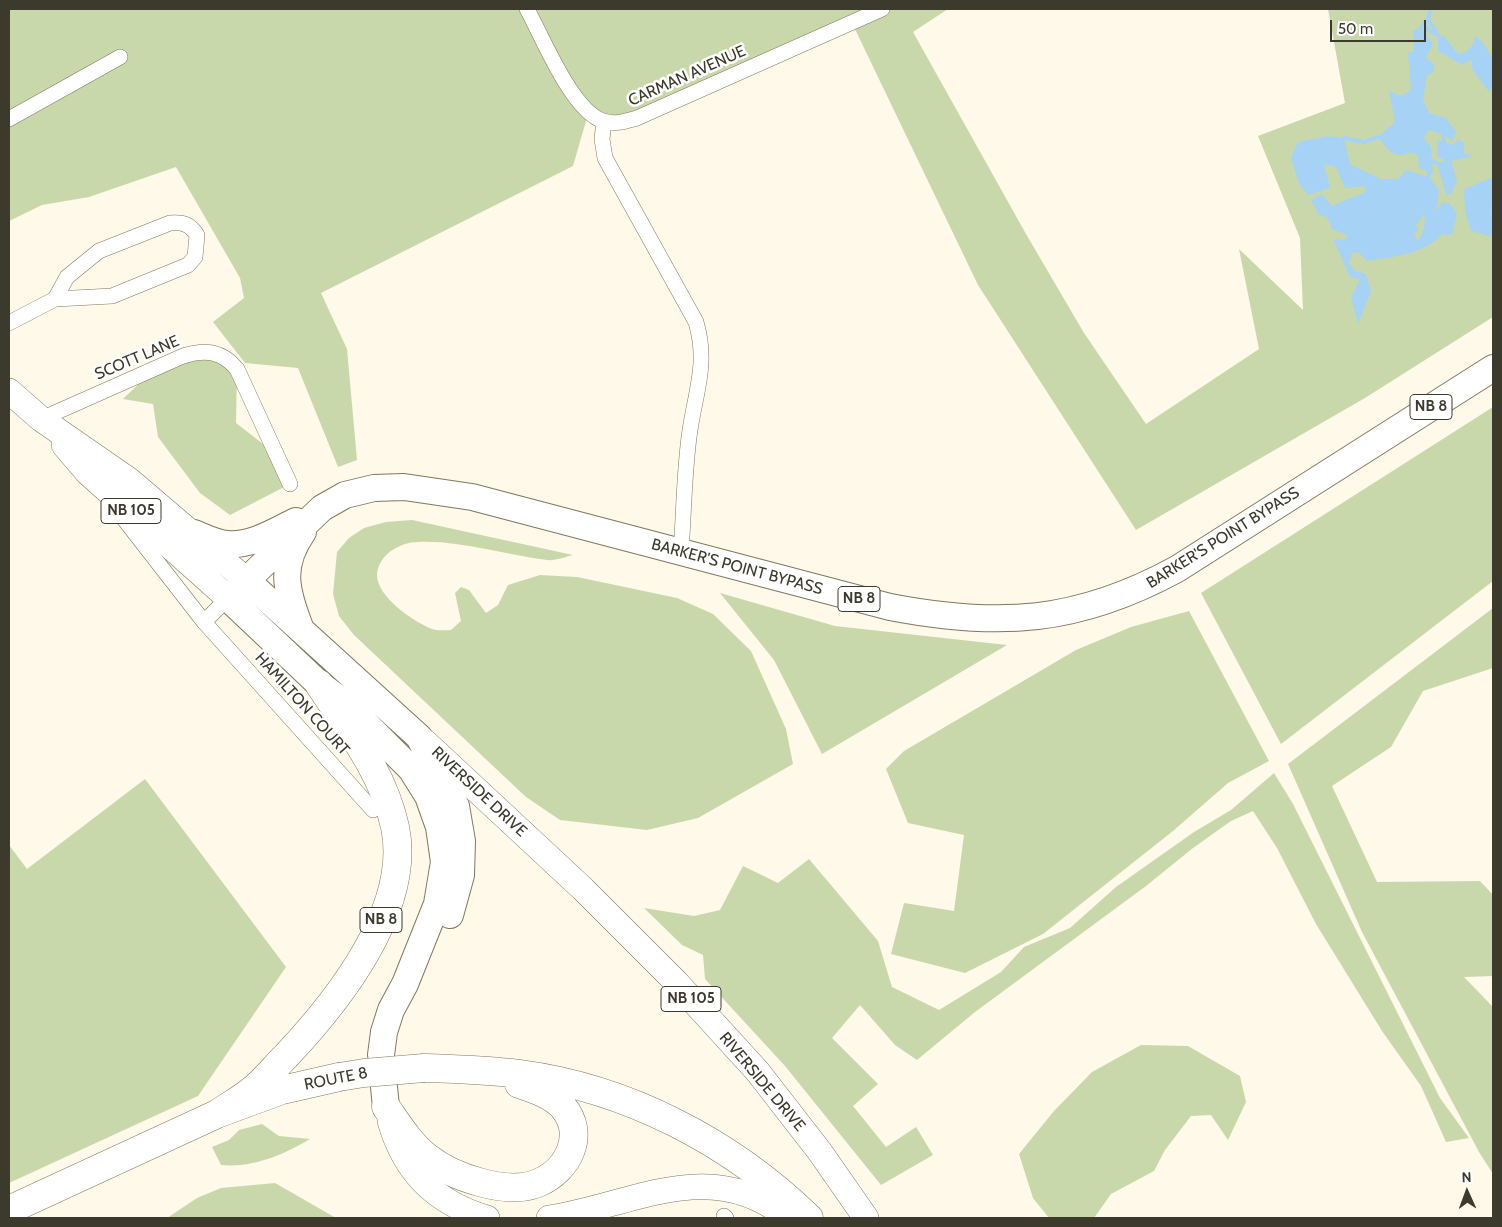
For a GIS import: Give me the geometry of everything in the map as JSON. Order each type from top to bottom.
[{"type":"highway","name":"BARKER'S POINT BYPASS","points":[[236,588],[322,508],[345,495],[374,488],[404,487],[436,490],[472,497],[890,607],[936,616],[1024,619],[1065,612],[1106,602],[1142,588],[1177,569],[1493,368]]},
{"type":"highway","points":[[194,533],[227,544],[245,542],[266,536],[322,508]]},
{"type":"highway","points":[[300,628],[290,599],[287,581],[288,560],[295,544],[322,508]]},
{"type":"highway","name":"RIVERSIDE DRIVE","points":[[236,588],[300,628],[419,736]]},
{"type":"highway","name":"RIVERSIDE DRIVE","points":[[236,588],[319,684],[347,706],[410,768],[428,796],[439,827],[444,862],[437,904],[405,984],[389,1017],[384,1032],[382,1055]]},
{"type":"highway","name":"NB 8","points":[[9,1210],[217,1114],[257,1086],[323,1014],[351,974],[375,934],[390,898],[396,863],[395,829],[385,792],[354,734],[319,684]]},
{"type":"highway","points":[[405,984],[450,914],[461,875],[462,841],[456,806],[419,736]]},
{"type":"highway","name":"ROUTE 8","points":[[217,1114],[282,1090],[339,1077],[424,1068],[460,1070]]},
{"type":"highway","points":[[385,1097],[408,1137],[427,1157],[453,1173],[482,1183],[514,1186],[537,1184],[555,1174],[568,1158],[575,1140],[573,1122],[562,1105],[540,1092],[515,1082],[460,1070]]},
{"type":"highway","points":[[460,1070],[518,1074],[560,1082],[601,1093],[646,1110],[688,1129],[725,1150],[759,1174],[809,1218]]},
{"type":"main road","name":"RIVERSIDE DRIVE","points":[[9,391],[41,418],[130,480],[194,533],[236,588]]},
{"type":"main road","name":"RIVERSIDE DRIVE","points":[[41,418],[88,473],[236,588]]},
{"type":"main road","name":"RIVERSIDE DRIVE","points":[[419,736],[583,889],[676,982],[758,1072],[820,1152],[866,1218]]},
{"type":"main road","points":[[385,1097],[396,1140],[406,1160],[422,1179],[438,1197],[462,1211],[487,1218]]},
{"type":"main road","points":[[549,1218],[682,1186],[710,1186],[736,1191],[761,1201],[788,1218]]},
{"type":"street","points":[[527,9],[575,99],[588,113],[604,121],[602,139],[605,158],[696,322],[702,341],[703,366],[690,430],[681,552]]},
{"type":"street","name":"CARMAN AVENUE","points":[[604,121],[621,123],[637,118],[882,9]]},
{"type":"street","points":[[9,119],[120,57]]},
{"type":"street","points":[[9,323],[55,299],[112,296],[188,265],[195,258],[197,235],[191,226],[180,222],[170,223],[107,246],[67,277],[55,299]]},
{"type":"street","name":"SCOTT LANE","points":[[41,418],[183,356],[199,351],[214,352],[228,358],[238,369],[290,484]]},
{"type":"street","name":"HAMILTON COURT","points":[[88,473],[204,622],[373,810]]},
{"type":"street","points":[[204,622],[236,588]]},
{"type":"green space","points":[[9,9],[948,9],[913,32],[1026,234],[1084,333],[1146,424],[1259,349],[1239,249],[1303,310],[1300,238],[1258,136],[1345,103],[1328,9],[1493,9],[1493,317],[1365,398],[1136,530],[978,285],[852,23],[637,118],[588,114],[573,166],[321,293],[347,349],[357,460],[338,467],[298,368],[245,363],[213,322],[244,298],[240,278],[176,167],[89,197],[42,205],[9,221]]},
{"type":"green space","points":[[199,351],[237,369],[236,423],[276,454],[290,484],[230,515],[200,493],[158,437],[153,404],[123,399],[154,369]]},
{"type":"green space","points":[[1493,407],[1493,581],[1281,744],[1201,593]]},
{"type":"green space","points":[[412,520],[573,555],[547,560],[466,545],[434,542],[418,542],[397,547],[381,561],[377,575],[379,583],[383,592],[398,608],[424,626],[432,629],[451,630],[461,621],[455,593],[461,587],[469,590],[486,613],[498,605],[508,585],[540,575],[577,577],[677,598],[713,614],[751,651],[786,729],[793,764],[698,818],[647,830],[560,820],[526,797],[354,635],[339,616],[333,594],[337,552],[349,538],[364,528],[386,522]]},
{"type":"green space","points":[[720,593],[835,626],[1007,645],[822,754],[774,660]]},
{"type":"green space","points":[[1493,608],[1493,668],[1423,691],[1391,747],[1332,786],[1377,882],[1480,881],[1493,895],[1493,976],[1464,977],[1493,1007],[1493,1174],[1479,1152],[1362,932],[1288,764]]},
{"type":"green space","points":[[1189,611],[1269,761],[1228,783],[1173,831],[1043,934],[965,973],[891,954],[904,903],[954,911],[964,835],[908,823],[886,769],[904,751],[1076,650],[1131,627]]},
{"type":"green space","points":[[1274,773],[1293,804],[1440,1098],[1469,1138],[1446,1142],[1421,1086],[1382,1031],[1316,924],[1277,848],[1253,811],[1231,821],[1193,848],[1146,886],[975,1012],[917,1060],[895,1045],[860,1005],[832,1038],[878,1084],[853,1106],[886,1147],[916,1127],[933,1155],[881,1185],[785,1066],[705,979],[703,955],[682,945],[644,908],[694,916],[720,910],[743,866],[778,883],[809,859],[878,941],[892,987],[939,1010],[1001,972],[1024,947],[1070,928],[1116,887],[1194,832],[1231,810]]},
{"type":"green space","points":[[145,779],[286,967],[198,1096],[9,1183],[9,845],[27,869]]},
{"type":"green space","points":[[1141,1045],[1188,1046],[1240,1076],[1246,1102],[1228,1140],[1211,1115],[1191,1116],[1165,1150],[1154,1171],[1111,1194],[1094,1218],[1049,1218],[1033,1198],[1019,1154],[1054,1111],[1092,1072]]},
{"type":"green space","points":[[262,1124],[279,1136],[310,1139],[267,1159],[245,1164],[221,1165],[212,1147],[229,1140],[239,1130]]},
{"type":"green space","points":[[275,1183],[336,1218],[167,1218],[197,1198],[221,1188]]},
{"type":"water","points":[[1421,27],[1433,44],[1426,58],[1434,64],[1434,72],[1427,75],[1423,100],[1429,113],[1446,118],[1456,132],[1452,141],[1443,134],[1428,130],[1424,138],[1431,147],[1433,174],[1419,168],[1418,155],[1392,153],[1378,137],[1395,122],[1389,90],[1400,96],[1411,90],[1408,53],[1414,51],[1413,31]]},
{"type":"water","points":[[1438,35],[1445,37],[1458,54],[1470,48],[1475,36],[1481,41],[1490,54],[1494,70],[1494,78],[1489,92],[1472,69],[1472,59],[1462,65],[1438,51]]},
{"type":"water","points":[[1327,136],[1344,138],[1350,164],[1380,179],[1398,179],[1406,170],[1429,177],[1439,190],[1436,211],[1442,202],[1449,203],[1457,213],[1452,235],[1442,234],[1435,241],[1418,250],[1367,261],[1358,252],[1352,253],[1349,263],[1355,271],[1366,274],[1371,291],[1358,324],[1351,297],[1360,279],[1350,277],[1333,239],[1345,240],[1347,235],[1332,229],[1327,217],[1319,215],[1311,200],[1322,194],[1332,206],[1365,192],[1365,186],[1345,188],[1336,167],[1324,164],[1330,188],[1308,195],[1298,182],[1291,157],[1298,142]],"holes":[[[1424,214],[1424,228],[1418,241],[1414,234],[1419,230],[1416,225]]]},
{"type":"water","points":[[1458,139],[1464,143],[1464,153],[1473,156],[1451,161],[1457,180],[1451,194],[1446,195],[1437,163],[1445,161],[1437,156],[1437,140],[1454,145]]},
{"type":"water","points":[[1493,177],[1491,218],[1493,219],[1493,237],[1471,231],[1465,212],[1464,189]]},
{"type":"waterway","points":[[1421,27],[1428,19],[1431,9]]},
{"type":"waterway","points":[[1428,19],[1438,35]]},
{"type":"waterway","points":[[1424,24],[1429,31],[1438,35]]},
{"type":"waterway","points":[[1443,134],[1444,142]]},
{"type":"waterway","points":[[1344,138],[1364,142],[1378,137]]},
{"type":"waterway","points":[[1432,161],[1437,163]]}]
